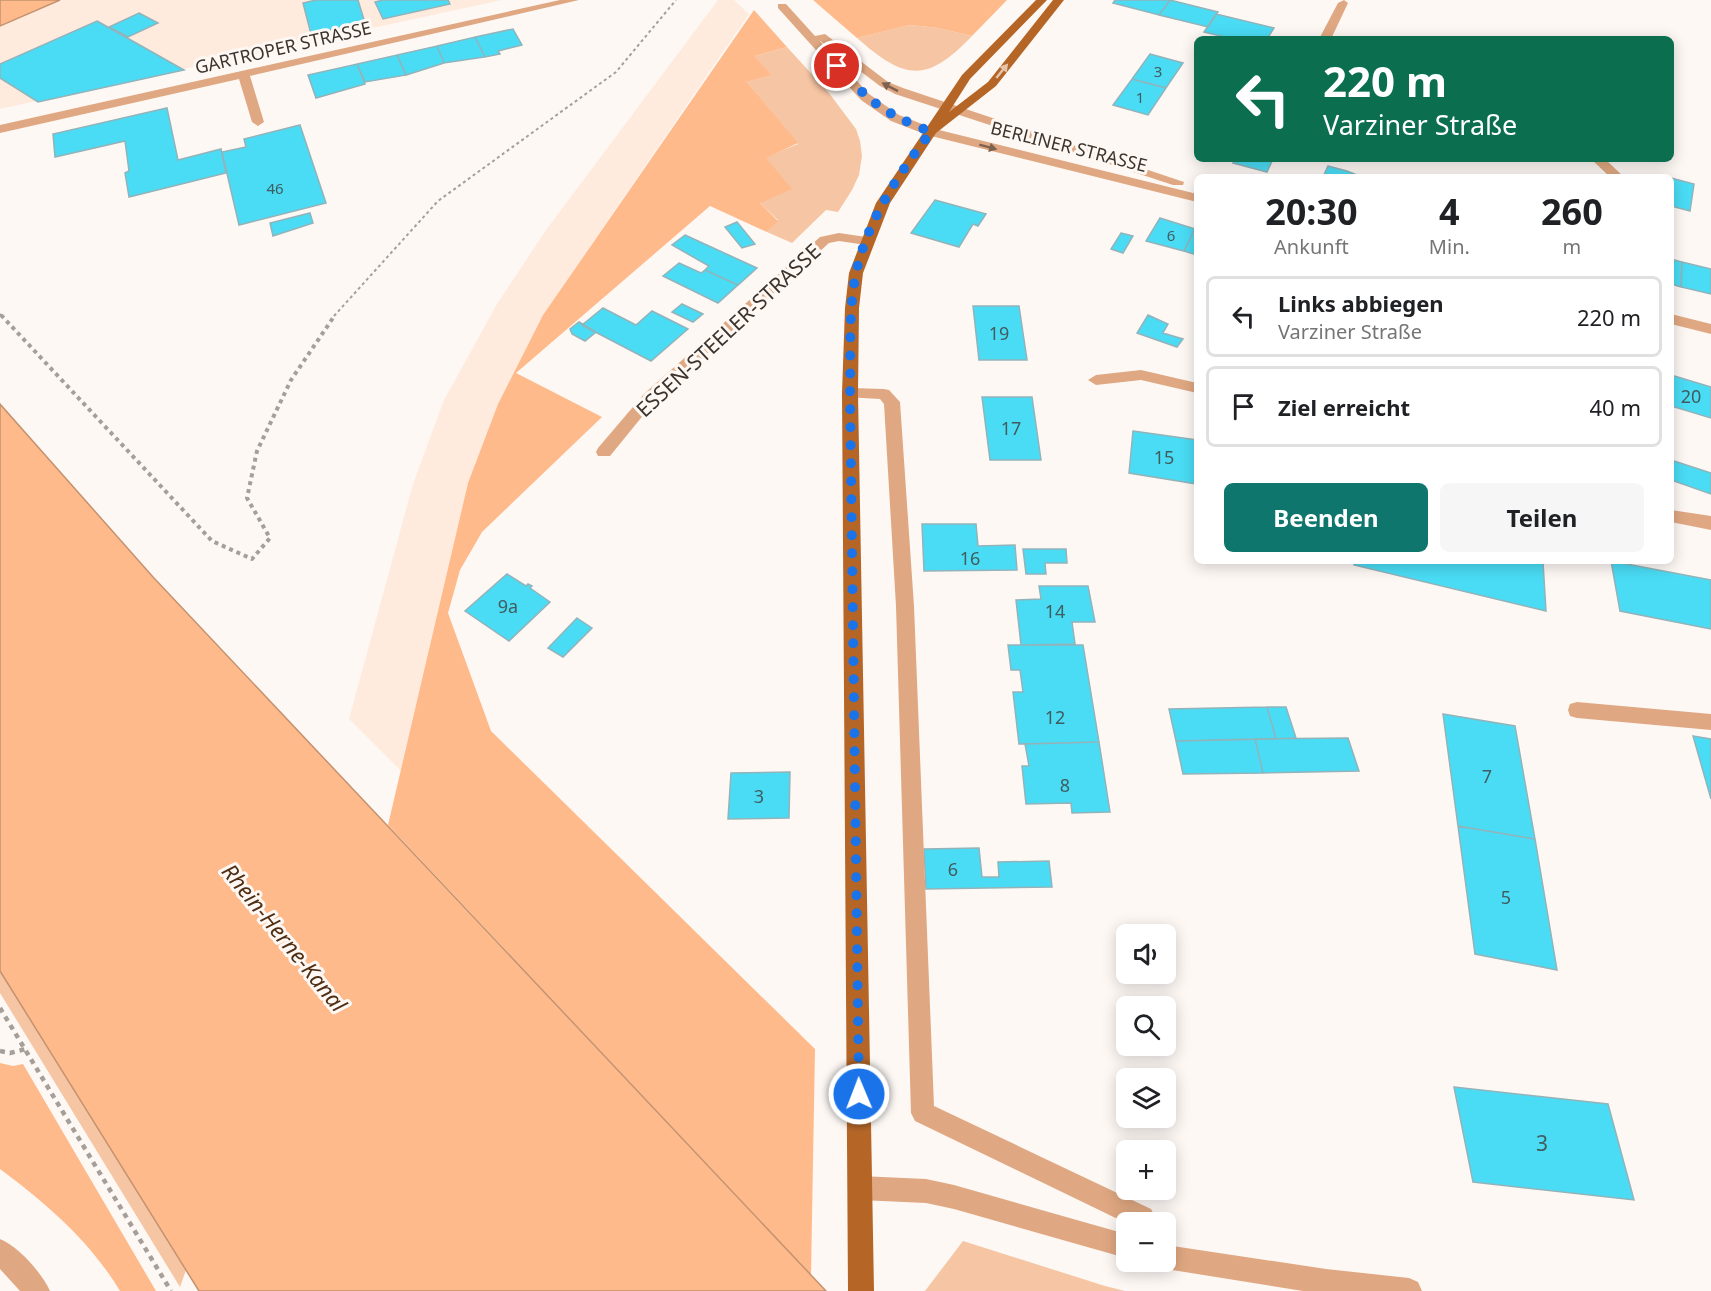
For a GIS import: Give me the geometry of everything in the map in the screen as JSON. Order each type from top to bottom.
[{"type":"main road","points":[[861,1291],[850,393],[852,308],[856,273],[866,241],[883,203],[931,132],[945,106],[976,66],[1042,0]]},
{"type":"main road","points":[[931,132],[992,84],[1059,0]]},
{"type":"street","name":"GARTROPER STRASSE","points":[[0,129],[574,0]]},
{"type":"street","name":"BERLINER STRASSE","points":[[778,3],[884,84],[1194,187]]},
{"type":"street","name":"BERLINER STRASSE","points":[[778,3],[865,97],[895,118],[931,132],[1194,197]]},
{"type":"street","points":[[1326,36],[1343,3]]},
{"type":"street","points":[[243,74],[258,122]]},
{"type":"street","points":[[1600,162],[1614,174]]},
{"type":"street","name":"ESSEN-STEELER-STRASSE","points":[[604,452],[649,398],[825,240],[839,237],[866,241]]},
{"type":"street","points":[[1674,320],[1711,329]]},
{"type":"street","points":[[1096,380],[1141,375],[1194,387]]},
{"type":"street","points":[[850,393],[884,394],[892,402],[905,606],[923,1113],[1129,1212]]},
{"type":"street","points":[[1674,517],[1711,523]]},
{"type":"street","points":[[1577,710],[1711,722]]},
{"type":"street","points":[[860,1188],[926,1191],[954,1197],[1116,1243]]},
{"type":"street","points":[[0,1251],[37,1291]]},
{"type":"street","points":[[1176,1257],[1326,1282],[1409,1291]]},
{"type":"path","points":[[0,314],[212,541],[252,559],[270,538],[248,498],[256,451],[291,380],[340,307],[438,201],[616,72],[676,0]]},
{"type":"path","points":[[0,1008],[171,1291]]},
{"type":"path","points":[[0,1051],[10,1053],[26,1049]]},
{"type":"shaded area","points":[[60,0],[502,0],[0,109],[0,26]]},
{"type":"shaded area","points":[[718,0],[734,0],[749,14],[543,315],[498,404],[468,483],[402,772],[349,719],[413,484],[444,400],[497,304],[546,230]]},
{"type":"shaded area","points":[[910,25],[938,28],[972,36],[956,52],[941,62],[928,69],[915,71],[889,62],[857,38]]},
{"type":"shaded area","points":[[787,47],[829,93],[856,129],[862,156],[859,175],[838,212],[826,210],[792,243],[767,232],[778,220],[760,203],[766,157],[798,144],[747,82],[770,75],[755,56]]},
{"type":"shaded area","points":[[0,971],[186,1270],[180,1287],[0,993]]},
{"type":"shaded area","points":[[963,1241],[1105,1286],[1125,1291],[925,1291]]},
{"type":"green space","points":[[813,0],[1007,0],[972,36],[938,28],[910,25],[857,38]]},
{"type":"green space","points":[[754,10],[787,47],[755,56],[771,75],[747,82],[798,143],[766,158],[792,189],[760,203],[778,221],[767,232],[710,206],[516,373],[602,417],[482,532],[460,570],[448,613],[491,731],[815,1049],[811,1275],[388,825],[468,483],[498,404],[543,315]]},
{"type":"green space","points":[[0,1063],[13,1066],[23,1064],[156,1291],[120,1291],[95,1256],[66,1224],[0,1169]]},
{"type":"water","points":[[0,0],[60,0],[0,26]]},
{"type":"water","name":"Rhein-Herne-Kanal","points":[[0,404],[153,577],[826,1291],[199,1291],[0,971]]},
{"type":"building","points":[[316,0],[358,0],[365,23],[311,34],[303,3]]},
{"type":"building","points":[[448,0],[450,4],[383,19],[375,2]]},
{"type":"building","points":[[1115,0],[1170,0],[1159,15],[1113,3]]},
{"type":"building","points":[[1170,0],[1218,12],[1208,27],[1159,15]]},
{"type":"building","points":[[139,13],[158,23],[128,37],[109,27]]},
{"type":"building","points":[[1216,14],[1274,28],[1269,36],[1221,36],[1204,32]]},
{"type":"building","points":[[97,21],[184,70],[38,102],[0,78],[0,64]]},
{"type":"building","points":[[513,29],[522,45],[485,57],[475,37]]},
{"type":"building","points":[[475,37],[485,57],[444,63],[437,46]]},
{"type":"building","points":[[437,46],[444,63],[406,75],[397,55]]},
{"type":"building","points":[[1150,54],[1183,63],[1166,88],[1132,79]]},
{"type":"building","points":[[397,55],[406,75],[365,82],[357,64]]},
{"type":"building","points":[[357,64],[365,84],[316,98],[308,75]]},
{"type":"building","points":[[1132,79],[1166,88],[1148,115],[1113,105]]},
{"type":"building","points":[[167,108],[178,160],[221,149],[226,173],[129,197],[125,173],[129,171],[125,141],[55,157],[53,134]]},
{"type":"building","points":[[300,125],[326,203],[239,225],[222,152],[246,147],[244,139]]},
{"type":"building","points":[[1234,162],[1272,162],[1267,172]]},
{"type":"building","points":[[1328,166],[1354,174],[1324,174]]},
{"type":"building","points":[[1674,179],[1694,184],[1690,211],[1674,207]]},
{"type":"building","points":[[935,200],[986,214],[978,226],[973,224],[959,247],[911,233]]},
{"type":"building","points":[[310,213],[313,223],[273,236],[270,223]]},
{"type":"building","points":[[1160,218],[1194,229],[1184,251],[1146,241]]},
{"type":"building","points":[[737,222],[755,244],[742,248],[725,227]]},
{"type":"building","points":[[1194,231],[1194,254],[1184,251]]},
{"type":"building","points":[[1121,233],[1133,236],[1123,253],[1111,249]]},
{"type":"building","points":[[685,235],[757,268],[738,285],[705,270],[709,266],[672,245]]},
{"type":"building","points":[[1674,260],[1682,262],[1681,287],[1674,285]]},
{"type":"building","points":[[1682,262],[1711,269],[1711,294],[1681,287]]},
{"type":"building","points":[[679,263],[701,273],[705,270],[738,285],[718,303],[663,276]]},
{"type":"building","points":[[682,304],[703,314],[693,322],[672,312]]},
{"type":"building","points":[[973,306],[1019,306],[1027,360],[979,360]]},
{"type":"building","points":[[603,308],[636,325],[652,311],[688,329],[651,361],[582,325]]},
{"type":"building","points":[[1148,315],[1168,324],[1163,333],[1183,339],[1177,347],[1137,333]]},
{"type":"building","points":[[579,322],[596,332],[585,341],[572,334],[570,329]]},
{"type":"building","points":[[1674,376],[1711,387],[1711,418],[1674,407]]},
{"type":"building","points":[[982,397],[1032,397],[1041,460],[990,460]]},
{"type":"building","points":[[1133,431],[1194,440],[1194,484],[1129,473]]},
{"type":"building","points":[[1674,461],[1711,473],[1711,494],[1674,481]]},
{"type":"building","points":[[922,524],[976,524],[978,546],[1015,545],[1017,570],[924,571]]},
{"type":"building","points":[[1023,549],[1066,549],[1067,563],[1045,563],[1046,574],[1026,574]]},
{"type":"building","points":[[1543,564],[1546,611],[1354,565]]},
{"type":"building","points":[[1612,564],[1627,564],[1711,580],[1711,629],[1620,611]]},
{"type":"building","points":[[507,574],[526,586],[528,584],[532,586],[530,588],[550,602],[509,641],[465,611]]},
{"type":"building","points":[[1039,586],[1088,586],[1095,622],[1072,622],[1075,644],[1021,645],[1016,600],[1041,599]]},
{"type":"building","points":[[577,618],[592,628],[563,657],[548,648]]},
{"type":"building","points":[[1008,645],[1083,645],[1099,742],[1019,744],[1013,692],[1023,692],[1020,670],[1011,670]]},
{"type":"building","points":[[1267,707],[1286,707],[1296,738],[1276,739]]},
{"type":"building","points":[[1267,707],[1276,739],[1176,741],[1169,709]]},
{"type":"building","points":[[1443,714],[1515,726],[1535,839],[1458,826]]},
{"type":"building","points":[[1693,736],[1711,739],[1711,799]]},
{"type":"building","points":[[1348,738],[1359,771],[1263,773],[1255,739]]},
{"type":"building","points":[[1255,739],[1263,773],[1183,774],[1176,741]]},
{"type":"building","points":[[1099,742],[1110,812],[1072,813],[1071,803],[1026,804],[1022,766],[1029,766],[1025,744]]},
{"type":"building","points":[[790,772],[789,818],[728,819],[731,773]]},
{"type":"building","points":[[1458,826],[1535,839],[1557,970],[1475,954]]},
{"type":"building","points":[[979,848],[982,877],[999,877],[998,862],[1049,861],[1052,887],[926,889],[924,849]]},
{"type":"building","points":[[1454,1087],[1608,1104],[1634,1200],[1473,1182]]},
{"type":"route","points":[[837,66],[865,97],[877,106],[895,118],[931,132],[914,153],[883,203],[866,241],[856,273],[852,308],[850,393],[859,1094]]}]
